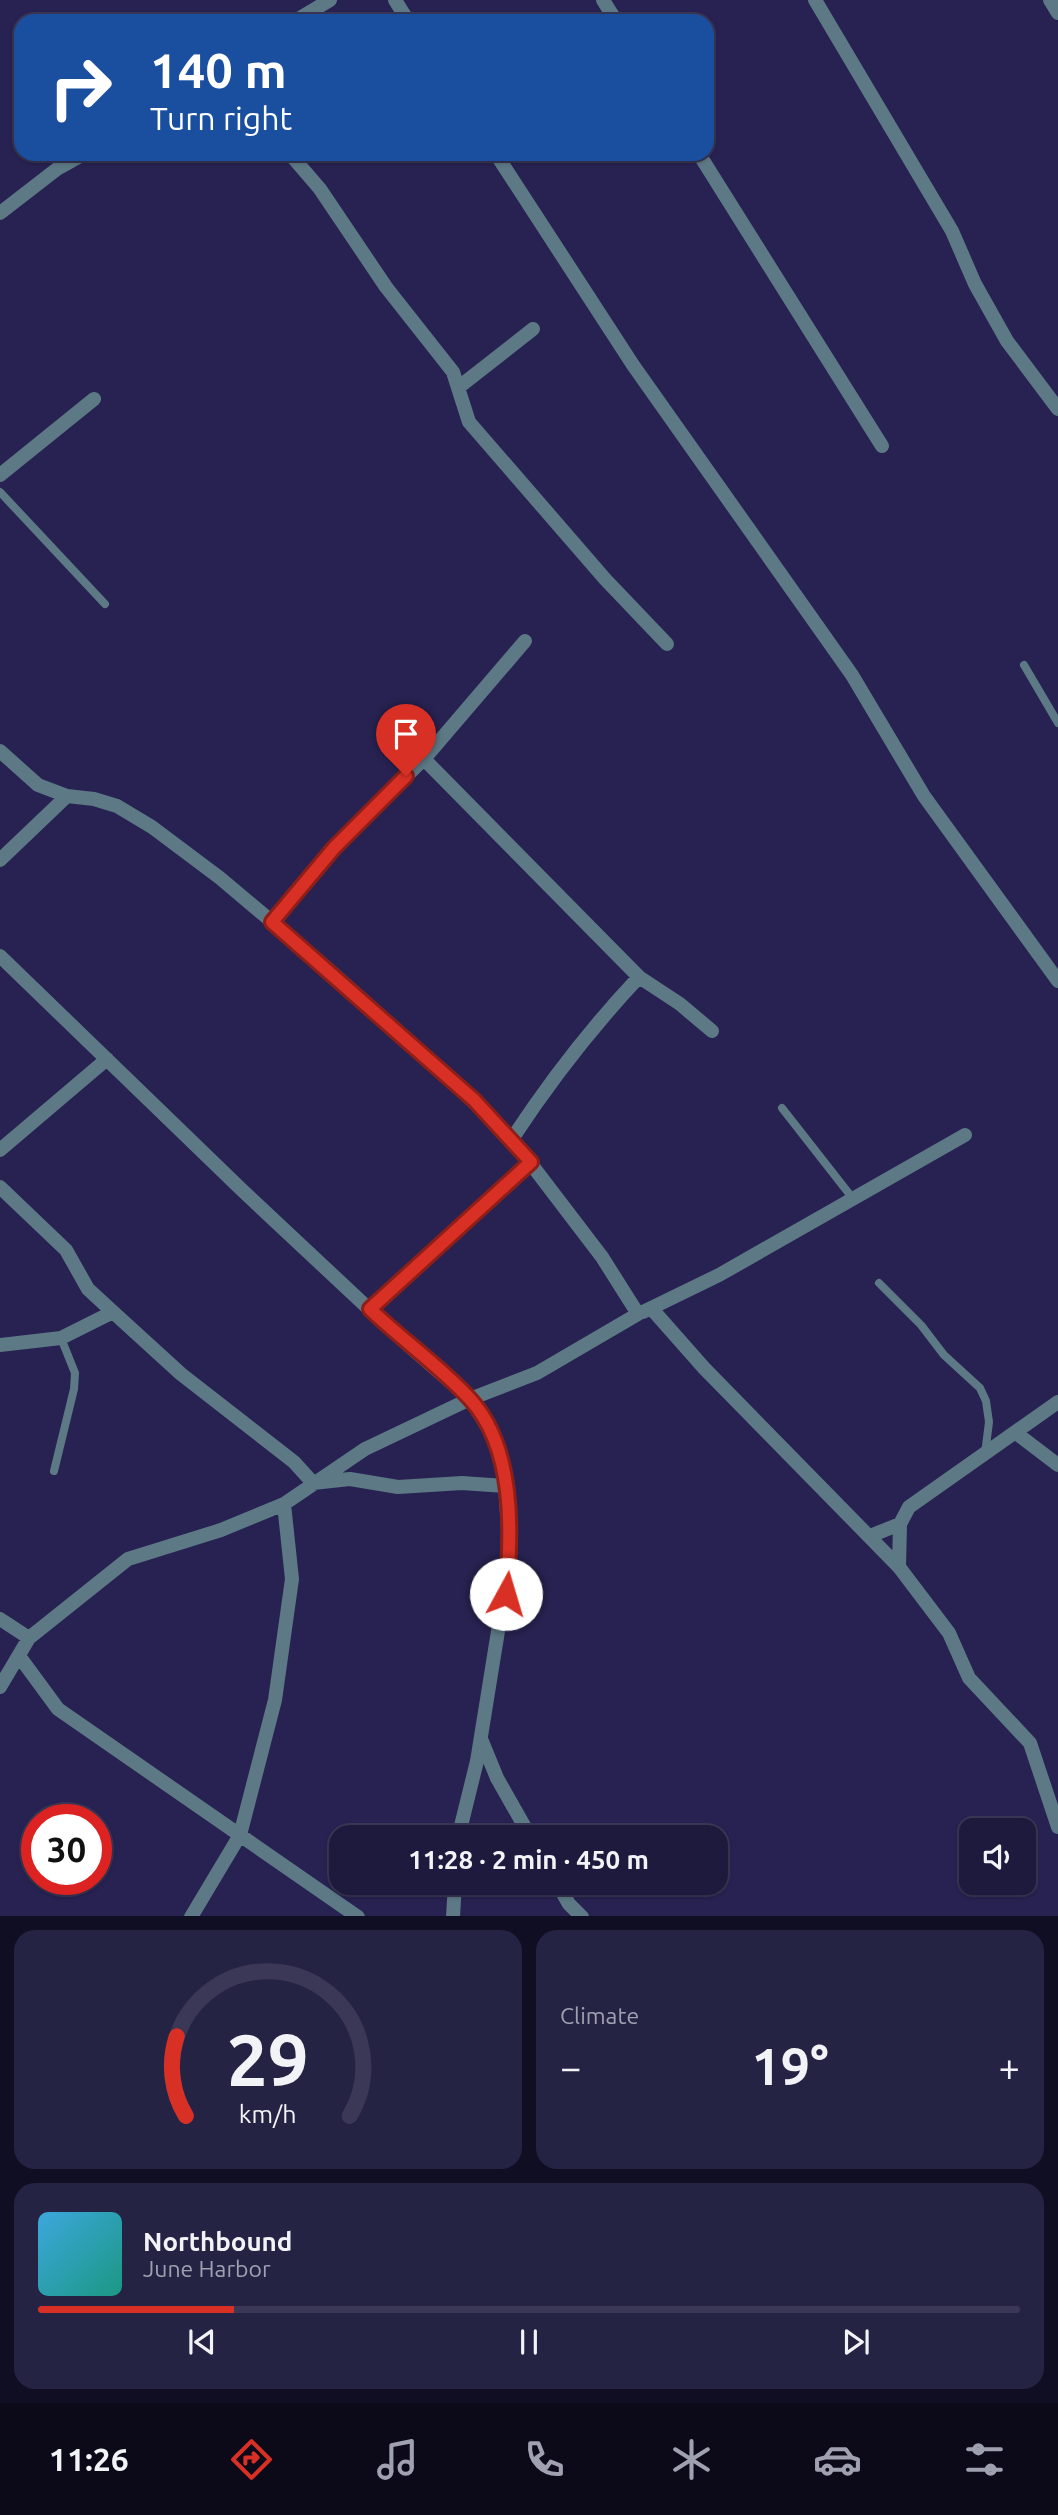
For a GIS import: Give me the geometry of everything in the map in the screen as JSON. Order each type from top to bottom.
[{"type":"street","points":[[307,14],[330,0]]},
{"type":"street","points":[[815,0],[952,231],[975,284],[1007,341],[1058,410]]},
{"type":"street","points":[[1050,0],[1058,13]]},
{"type":"street","points":[[0,213],[71,161]]},
{"type":"street","points":[[296,161],[320,189],[386,287],[453,372],[459,387],[463,412],[469,422],[605,579],[667,644]]},
{"type":"street","points":[[501,161],[633,365],[852,675],[924,796],[1058,981]]},
{"type":"street","points":[[703,161],[882,446]]},
{"type":"street","points":[[459,387],[533,329]]},
{"type":"street","points":[[0,475],[94,399]]},
{"type":"street","points":[[272,922],[353,827],[424,759],[525,641]]},
{"type":"street","points":[[0,751],[38,785],[67,796],[94,799],[117,807],[152,827],[272,922],[417,1048],[512,1139],[645,1311],[899,1567],[949,1633],[969,1678],[1030,1743],[1058,1827]]},
{"type":"street","points":[[424,759],[639,977],[680,1004],[712,1031]]},
{"type":"street","points":[[0,860],[67,796]]},
{"type":"street","points":[[0,956],[370,1309],[470,1399],[497,1442],[505,1486],[510,1557],[479,1734],[477,1762],[461,1825]]},
{"type":"street","points":[[512,1139],[547,1086],[594,1025],[639,977]]},
{"type":"street","points":[[0,1150],[107,1059]]},
{"type":"street","points":[[0,1687],[29,1638],[128,1559],[221,1530],[284,1504],[365,1449],[470,1399],[537,1373],[645,1311],[719,1275],[854,1200],[965,1135]]},
{"type":"street","points":[[370,1309],[531,1162]]},
{"type":"street","points":[[0,1187],[66,1250],[89,1289],[113,1312],[181,1374],[294,1462],[313,1483]]},
{"type":"street","points":[[0,1345],[61,1338],[113,1312]]},
{"type":"street","points":[[899,1567],[900,1524],[909,1507],[1058,1402]]},
{"type":"street","points":[[1016,1433],[1058,1465]]},
{"type":"street","points":[[313,1483],[350,1479],[398,1487],[462,1483],[505,1486]]},
{"type":"street","points":[[191,1916],[240,1835],[275,1700],[292,1579],[284,1504]]},
{"type":"street","points":[[870,1536],[900,1524]]},
{"type":"street","points":[[0,1619],[29,1638]]},
{"type":"street","points":[[19,1656],[58,1709],[358,1916]]},
{"type":"street","points":[[479,1734],[497,1778],[524,1825]]},
{"type":"street","points":[[453,1916],[454,1895]]},
{"type":"street","points":[[564,1895],[582,1916]]},
{"type":"lane","points":[[0,492],[105,604]]},
{"type":"lane","points":[[1024,665],[1058,723]]},
{"type":"lane","points":[[782,1108],[854,1200]]},
{"type":"lane","points":[[879,1283],[921,1325],[944,1355],[980,1388],[986,1401],[989,1422],[985,1454]]},
{"type":"lane","points":[[54,1471],[74,1389],[75,1373],[61,1338]]},
{"type":"route","points":[[406,776],[353,827],[272,922],[474,1100],[531,1162],[370,1309],[470,1399],[497,1442],[505,1486],[510,1557],[506,1594]]}]
